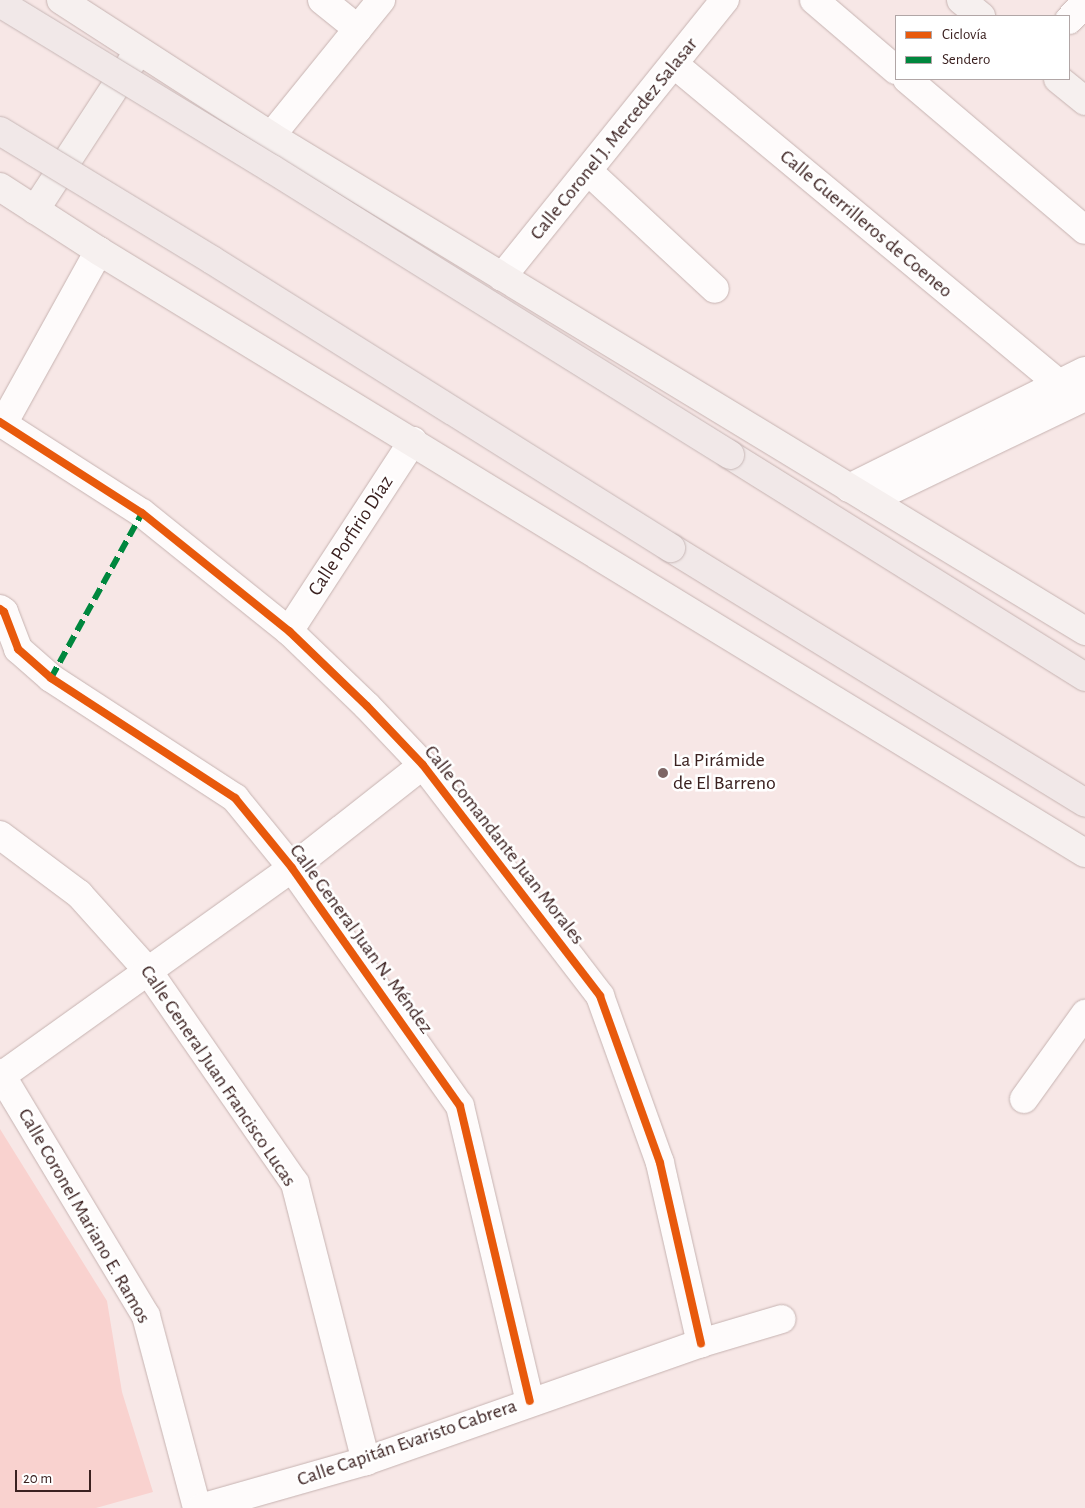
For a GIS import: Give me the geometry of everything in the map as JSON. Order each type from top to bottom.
[{"type":"highway","points":[[0,4],[289,180],[1085,677]]},
{"type":"highway","points":[[0,131],[228,270],[671,548],[1085,803]]},
{"type":"main road","points":[[61,0],[271,136],[1085,631]]},
{"type":"main road","points":[[961,0],[980,15]]},
{"type":"main road","points":[[35,210],[139,50]]},
{"type":"main road","points":[[1059,80],[1085,101]]},
{"type":"main road","points":[[0,187],[99,252],[413,441],[1085,853]]},
{"type":"street","points":[[322,0],[358,29]]},
{"type":"street","points":[[271,136],[382,0]]},
{"type":"street","name":"Calle Coronel J. Mercedez Salasar","points":[[502,277],[726,0]]},
{"type":"street","points":[[814,0],[895,69]]},
{"type":"street","points":[[1070,19],[1085,2]]},
{"type":"street","name":"Calle Guerrilleros de Coeneo","points":[[675,65],[1058,383]]},
{"type":"street","points":[[908,80],[1085,230]]},
{"type":"street","points":[[588,171],[715,289]]},
{"type":"street","points":[[1,423],[99,252]]},
{"type":"street","points":[[860,494],[1058,383],[1085,371]]},
{"type":"street","points":[[860,494],[1085,397]]},
{"type":"street","name":"Calle Comandante Juan Morales","points":[[1,423],[142,512],[289,631],[367,706],[423,765],[600,996],[660,1163],[701,1343]]},
{"type":"street","name":"Calle Porfirio Díaz","points":[[289,631],[413,441]]},
{"type":"street","name":"Calle General Juan N. Méndez","points":[[1,613],[18,649],[51,678],[235,798],[292,868],[460,1106],[530,1401]]},
{"type":"street","points":[[1,1075],[292,868],[423,765]]},
{"type":"street","name":"Calle General Juan Francisco Lucas","points":[[0,835],[79,894],[148,970],[295,1183],[366,1461]]},
{"type":"street","points":[[1024,1099],[1085,1014]]},
{"type":"street","name":"Calle Coronel Mariano E. Ramos","points":[[1,1075],[146,1316],[197,1508]]},
{"type":"street","name":"Calle Capitán Evaristo Cabrera","points":[[201,1508],[366,1461],[530,1401],[701,1343],[782,1319]]},
{"type":"shaded area","points":[[0,1129],[107,1301],[122,1392],[153,1492],[96,1508],[0,1508]]},
{"type":"marked path","points":[[51,678],[142,513]]},
{"type":"cycle path","points":[[0,422],[142,513],[289,631],[367,706],[423,765],[600,996],[660,1163],[701,1343]]},
{"type":"cycle path","points":[[0,609],[4,612],[18,649],[51,678],[235,798],[292,868],[460,1106],[530,1401]]},
{"type":"place","name":"La Pirámide de El Barreno","points":[[663,773]]}]
